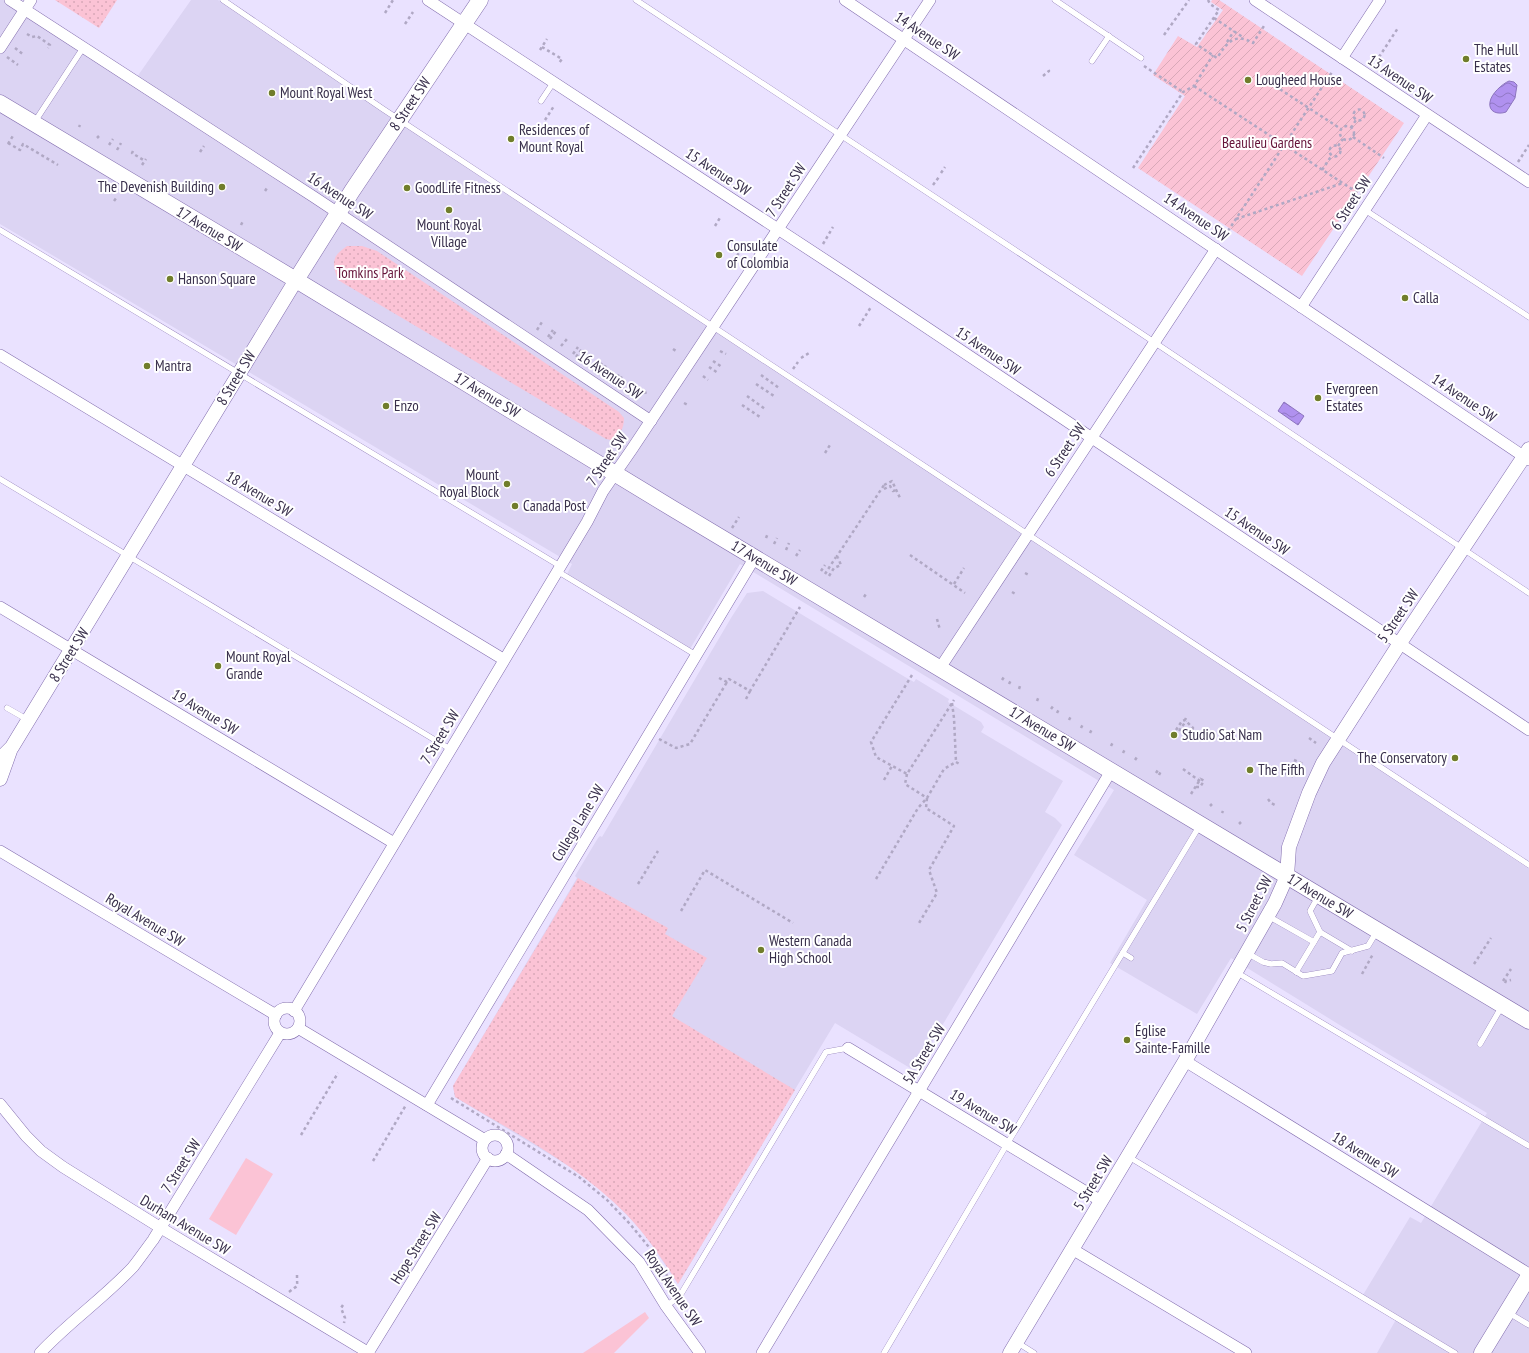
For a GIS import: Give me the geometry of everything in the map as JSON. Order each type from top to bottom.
[{"type":"main road","name":"8 Street SW","points":[[296,280],[338,213],[480,0]]},
{"type":"main road","name":"17 Avenue SW","points":[[0,103],[1529,1021]]},
{"type":"main road","points":[[1482,1353],[1529,1275]]},
{"type":"street","name":"16 Avenue SW","points":[[10,0],[338,213],[651,421]]},
{"type":"street","points":[[0,48],[31,0]]},
{"type":"street","name":"15 Avenue SW","points":[[428,0],[778,229],[1529,730]]},
{"type":"street","name":"14 Avenue SW","points":[[845,0],[1301,307],[1527,455]]},
{"type":"street","name":"7 Street SW","points":[[294,1011],[558,568],[587,522],[603,491],[714,327],[930,0]]},
{"type":"street","points":[[1342,58],[1380,0]]},
{"type":"street","name":"13 Avenue SW","points":[[1257,1],[1529,182]]},
{"type":"street","name":"6 Street SW","points":[[1301,307],[1427,114]]},
{"type":"street","name":"6 Street SW","points":[[940,668],[1216,249]]},
{"type":"street","name":"8 Street SW","points":[[0,759],[12,747],[72,650],[296,280]]},
{"type":"street","name":"18 Avenue SW","points":[[0,355],[503,660]]},
{"type":"street","name":"5 Street SW","points":[[1013,1348],[1186,1061],[1278,898],[1287,876],[1288,847],[1309,793],[1323,763],[1337,739],[1462,549],[1527,455]]},
{"type":"street","name":"College Lane SW","points":[[427,1105],[755,557]]},
{"type":"street","name":"19 Avenue SW","points":[[0,607],[394,843]]},
{"type":"street","points":[[0,779],[12,747]]},
{"type":"street","name":"5A Street SW","points":[[762,1353],[1111,771]]},
{"type":"street","name":"Royal Avenue SW","points":[[0,851],[276,1015]]},
{"type":"street","points":[[286,1008],[294,1011],[299,1016],[300,1023],[298,1028],[291,1034],[280,1033],[274,1026],[274,1020],[279,1010],[286,1008]]},
{"type":"street","points":[[298,1028],[485,1140]]},
{"type":"street","name":"7 Street SW","points":[[40,1353],[134,1266],[161,1228],[280,1033]]},
{"type":"street","name":"19 Avenue SW","points":[[848,1048],[1101,1201]]},
{"type":"street","name":"18 Avenue SW","points":[[1186,1061],[1529,1275]]},
{"type":"street","name":"Durham Avenue SW","points":[[0,1104],[26,1136],[42,1151],[63,1167],[161,1228],[369,1353]]},
{"type":"street","points":[[494,1135],[503,1137],[508,1145],[506,1154],[503,1158],[498,1160],[488,1158],[482,1150],[485,1140],[494,1135]]},
{"type":"street","name":"Royal Avenue SW","points":[[506,1154],[588,1210],[639,1262],[666,1306],[700,1353]]},
{"type":"street","name":"Hope Street SW","points":[[369,1353],[488,1158]]},
{"type":"street","points":[[1072,1249],[1246,1353]]},
{"type":"lane","points":[[223,0],[400,120],[1529,865]]},
{"type":"lane","points":[[636,0],[1154,342],[1529,593]]},
{"type":"lane","points":[[1055,0],[1141,58]]},
{"type":"lane","points":[[1092,61],[1109,36]]},
{"type":"lane","points":[[34,123],[83,48]]},
{"type":"lane","points":[[541,101],[554,83]]},
{"type":"lane","points":[[1365,210],[1529,317]]},
{"type":"lane","points":[[0,230],[558,568],[696,655]]},
{"type":"lane","points":[[0,479],[450,749]]},
{"type":"lane","points":[[7,708],[28,721]]},
{"type":"lane","points":[[884,1353],[1007,1144],[1200,824]]},
{"type":"lane","points":[[1318,895],[1310,910],[1320,932],[1352,951]]},
{"type":"lane","points":[[1268,916],[1314,942]]},
{"type":"lane","points":[[1247,953],[1263,962],[1271,964],[1282,963],[1303,976],[1332,971],[1342,953],[1368,946],[1377,930]]},
{"type":"lane","points":[[1296,972],[1320,932]]},
{"type":"lane","points":[[1122,953],[1130,958]]},
{"type":"lane","points":[[1236,972],[1529,1146]]},
{"type":"lane","points":[[1480,1044],[1502,1005]]},
{"type":"lane","points":[[666,1306],[681,1294],[826,1052],[848,1048]]},
{"type":"lane","points":[[1128,1157],[1455,1353]]},
{"type":"lane","points":[[1507,1311],[1529,1325]]},
{"type":"lane","points":[[1013,1348],[1034,1353]]},
{"type":"path","points":[[385,13],[393,0]]},
{"type":"path","points":[[1164,35],[1188,0]]},
{"type":"path","points":[[1208,0],[1210,4],[1219,10],[1196,44],[1217,58],[1234,31]]},
{"type":"path","points":[[405,24],[413,12]]},
{"type":"path","points":[[1214,18],[1252,43],[1264,26]]},
{"type":"path","points":[[1379,57],[1398,28]]},
{"type":"path","points":[[27,34],[32,37],[37,36],[50,45],[48,48]]},
{"type":"path","points":[[1227,42],[1244,38]]},
{"type":"path","points":[[540,50],[548,39]]},
{"type":"path","points":[[542,46],[562,59],[560,63]]},
{"type":"path","points":[[13,48],[24,55]]},
{"type":"path","points":[[1133,168],[1183,92],[1194,86],[1214,55]]},
{"type":"path","points":[[7,58],[18,65]]},
{"type":"path","points":[[1143,65],[1183,92]]},
{"type":"path","points":[[1043,76],[1048,71],[1048,68]]},
{"type":"path","points":[[1228,231],[1332,72]]},
{"type":"path","points":[[1194,86],[1365,197]]},
{"type":"path","points":[[1275,86],[1341,129]]},
{"type":"path","points":[[545,120],[554,106]]},
{"type":"path","points":[[1351,128],[1356,120],[1354,115],[1355,112],[1358,110],[1362,111],[1364,113],[1364,118],[1359,121],[1356,120]]},
{"type":"path","points":[[1341,129],[1345,127],[1351,128]]},
{"type":"path","points":[[1341,129],[1340,134],[1343,139],[1348,141],[1353,137],[1354,131],[1351,128]]},
{"type":"path","points":[[14,134],[8,143],[20,150],[23,144],[44,158],[58,165]]},
{"type":"path","points":[[1353,137],[1384,158]]},
{"type":"path","points":[[109,145],[113,139]]},
{"type":"path","points":[[1332,156],[1330,151],[1331,148],[1333,146],[1338,146],[1343,139]]},
{"type":"path","points":[[117,150],[121,143]]},
{"type":"path","points":[[28,148],[31,144]]},
{"type":"path","points":[[200,152],[204,146]]},
{"type":"path","points":[[1332,156],[1338,156],[1340,153],[1338,146]]},
{"type":"path","points":[[1512,171],[1529,146]]},
{"type":"path","points":[[133,151],[132,153],[145,160],[142,165]]},
{"type":"path","points":[[44,158],[47,154]]},
{"type":"path","points":[[1322,170],[1332,156]]},
{"type":"path","points":[[941,174],[945,167]]},
{"type":"path","points":[[934,184],[939,177]]},
{"type":"path","points":[[177,186],[180,182]]},
{"type":"path","points":[[1235,219],[1343,183]]},
{"type":"path","points":[[265,192],[267,188]]},
{"type":"path","points":[[114,201],[117,197]]},
{"type":"path","points":[[715,226],[721,216]]},
{"type":"path","points":[[241,225],[243,221]]},
{"type":"path","points":[[822,245],[833,227]]},
{"type":"path","points":[[727,247],[739,255]]},
{"type":"path","points":[[859,326],[871,308]]},
{"type":"path","points":[[537,330],[542,322]]},
{"type":"path","points":[[549,338],[554,330]]},
{"type":"path","points":[[561,346],[567,339]]},
{"type":"path","points":[[573,354],[580,348],[576,357]]},
{"type":"path","points":[[720,350],[726,354]]},
{"type":"path","points":[[801,358],[809,353]]},
{"type":"path","points":[[713,361],[722,367]]},
{"type":"path","points":[[794,368],[798,362]]},
{"type":"path","points":[[597,370],[602,363]]},
{"type":"path","points":[[601,373],[606,365]]},
{"type":"path","points":[[709,367],[718,373]]},
{"type":"path","points":[[616,383],[621,375]]},
{"type":"path","points":[[703,376],[708,380]]},
{"type":"path","points":[[761,376],[779,388]]},
{"type":"path","points":[[756,384],[774,396]]},
{"type":"path","points":[[645,391],[646,395]]},
{"type":"path","points":[[747,396],[766,409]]},
{"type":"path","points":[[684,403],[688,405]]},
{"type":"path","points":[[742,405],[760,417]]},
{"type":"path","points":[[825,453],[830,445]]},
{"type":"path","points":[[825,574],[876,495],[892,481],[900,498]]},
{"type":"path","points":[[884,487],[890,486],[893,491],[896,490]]},
{"type":"path","points":[[732,529],[739,517]]},
{"type":"path","points":[[766,538],[768,533]]},
{"type":"path","points":[[774,544],[777,538]]},
{"type":"path","points":[[786,550],[790,544]]},
{"type":"path","points":[[796,556],[800,550]]},
{"type":"path","points":[[910,555],[965,593]]},
{"type":"path","points":[[829,576],[834,568],[841,564],[837,557]]},
{"type":"path","points":[[821,571],[825,565]]},
{"type":"path","points":[[954,584],[964,568]]},
{"type":"path","points":[[1025,572],[1029,576]]},
{"type":"path","points":[[1012,592],[1017,595]]},
{"type":"path","points":[[746,699],[800,607]]},
{"type":"path","points":[[937,619],[940,630]]},
{"type":"path","points":[[907,774],[876,757],[871,742],[912,675]]},
{"type":"path","points":[[1002,680],[1004,676]]},
{"type":"path","points":[[719,678],[727,682]]},
{"type":"path","points":[[659,739],[676,748],[690,744],[729,679],[750,691]]},
{"type":"path","points":[[1009,684],[1011,680]]},
{"type":"path","points":[[1037,701],[1039,696]]},
{"type":"path","points":[[927,798],[905,784],[907,774],[953,701],[956,762]]},
{"type":"path","points":[[1051,709],[1054,705]]},
{"type":"path","points":[[1057,713],[1059,709]]},
{"type":"path","points":[[1069,720],[1071,716]]},
{"type":"path","points":[[1178,731],[1185,720],[1193,728],[1187,737]]},
{"type":"path","points":[[1081,728],[1083,724]]},
{"type":"path","points":[[1090,733],[1092,729]]},
{"type":"path","points":[[1309,738],[1316,742]]},
{"type":"path","points":[[1111,746],[1113,742]]},
{"type":"path","points":[[1296,759],[1304,764]]},
{"type":"path","points":[[956,762],[961,765]]},
{"type":"path","points":[[876,879],[918,808],[927,798],[944,770],[956,762]]},
{"type":"path","points":[[884,780],[892,766]]},
{"type":"path","points":[[1157,774],[1159,770]]},
{"type":"path","points":[[1183,770],[1201,779],[1191,794]]},
{"type":"path","points":[[1287,771],[1295,778]]},
{"type":"path","points":[[919,923],[937,893],[929,870],[954,826],[926,808],[927,798]]},
{"type":"path","points":[[1267,800],[1277,806]]},
{"type":"path","points":[[638,884],[658,851]]},
{"type":"path","points":[[681,911],[706,870],[793,923]]},
{"type":"path","points":[[1474,964],[1491,938]]},
{"type":"path","points":[[1362,974],[1376,950]]},
{"type":"path","points":[[1511,969],[1504,982],[1511,980]]},
{"type":"path","points":[[301,1135],[338,1073]]},
{"type":"path","points":[[373,1161],[406,1105]]},
{"type":"path","points":[[283,1301],[288,1293],[296,1289],[298,1286],[297,1275]]},
{"type":"path","points":[[337,1334],[345,1322],[341,1308],[343,1305]]},
{"type":"shaded area","points":[[0,0],[6,0],[132,84],[191,0],[218,0],[1529,869],[1529,1353],[1377,1353],[1398,1316],[1363,1295],[1410,1217],[1421,1223],[1487,1113],[1231,958],[1197,1014],[1110,963],[1147,900],[1074,855],[1114,790],[740,564],[690,649],[567,574],[572,564],[0,224]]},
{"type":"shaded area","name":"Western Canada High School","points":[[763,591],[905,677],[914,682],[916,679],[949,699],[948,702],[981,722],[984,727],[981,732],[1063,781],[1045,812],[1055,818],[1062,825],[915,1071],[835,1023],[678,1284],[645,1235],[605,1194],[567,1165],[455,1097],[453,1086],[577,878],[575,876],[598,838],[600,836],[602,837],[731,618],[747,593]]},
{"type":"green space","points":[[55,0],[117,0],[99,28]]},
{"type":"green space","name":"Beaulieu Gardens","points":[[1212,0],[1219,0],[1404,123],[1302,276],[1138,168],[1185,96],[1153,75],[1178,36],[1197,47],[1223,10],[1211,2]]},
{"type":"green space","name":"Tomkins Park","points":[[347,246],[362,246],[377,251],[619,412],[624,418],[621,431],[611,440],[606,439],[338,280],[334,261],[338,254]]},
{"type":"green space","points":[[578,878],[668,928],[665,934],[707,958],[672,1016],[795,1090],[678,1284],[661,1257],[641,1231],[608,1197],[567,1165],[455,1097],[453,1086]]},
{"type":"green space","points":[[246,1158],[273,1174],[236,1235],[209,1219]]},
{"type":"green space","points":[[645,1312],[649,1318],[614,1353],[583,1353]]},
{"type":"water","points":[[1509,81],[1514,82],[1517,85],[1515,98],[1506,112],[1494,112],[1490,105],[1492,96],[1503,84]]},
{"type":"water","points":[[1284,402],[1304,416],[1298,425],[1278,411]]},
{"type":"place","name":"The Hull Estates","points":[[1466,59]]},
{"type":"place","name":"Lougheed House","points":[[1248,80]]},
{"type":"place","name":"Mount Royal West","points":[[272,93]]},
{"type":"place","name":"Residences of Mount Royal","points":[[511,139]]},
{"type":"place","name":"The Devenish Building","points":[[222,187]]},
{"type":"place","name":"GoodLife Fitness","points":[[407,188]]},
{"type":"place","name":"Mount Royal Village","points":[[449,210]]},
{"type":"place","name":"Consulate of Colombia","points":[[719,255]]},
{"type":"place","name":"Hanson Square","points":[[170,279]]},
{"type":"place","name":"Calla","points":[[1405,298]]},
{"type":"place","name":"Mantra","points":[[147,366]]},
{"type":"place","name":"Evergreen Estates","points":[[1318,398]]},
{"type":"place","name":"Enzo","points":[[386,406]]},
{"type":"place","name":"Mount Royal Block","points":[[507,484]]},
{"type":"place","name":"Canada Post","points":[[515,506]]},
{"type":"place","name":"Mount Royal Grande","points":[[218,666]]},
{"type":"place","name":"Studio Sat Nam","points":[[1174,735]]},
{"type":"place","name":"The Conservatory","points":[[1455,758]]},
{"type":"place","name":"The Fifth","points":[[1250,770]]},
{"type":"place","name":"Western Canada High School","points":[[761,950]]},
{"type":"place","name":"Église Sainte-Famille","points":[[1127,1040]]}]
